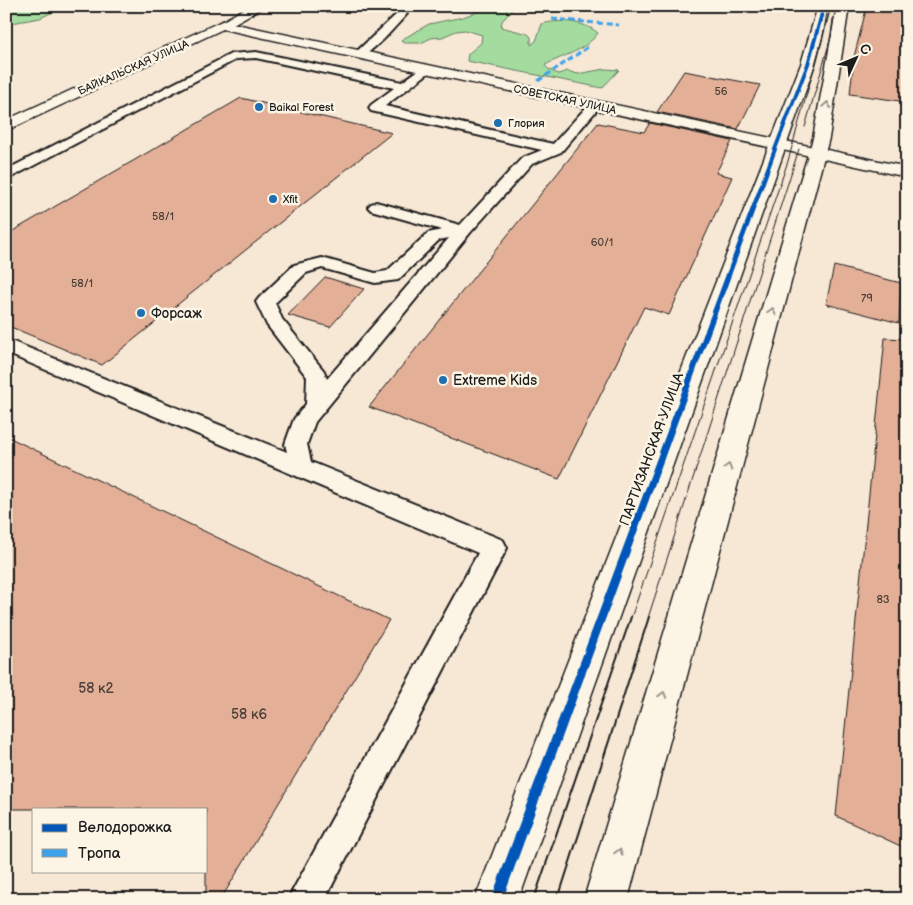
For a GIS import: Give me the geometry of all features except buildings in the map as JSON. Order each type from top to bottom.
[{"type":"street","name":"БАЙКАЛЬСКАЯ УЛИЦА","points":[[6,126],[222,26],[259,6]]},
{"type":"street","name":"ПАРТИЗАНСКАЯ УЛИЦА","points":[[497,899],[808,64],[824,6]]},
{"type":"street","points":[[606,899],[816,152],[829,92],[843,6]]},
{"type":"street","name":"СОВЕТСКАЯ УЛИЦА","points":[[222,26],[907,172]]},
{"type":"lane","points":[[358,54],[380,37],[402,14]]},
{"type":"lane","points":[[6,176],[235,56],[256,55],[404,86]]},
{"type":"lane","points":[[427,69],[375,108],[556,149]]},
{"type":"lane","points":[[301,467],[296,444],[305,419],[464,230],[527,161],[556,149],[595,105]]},
{"type":"lane","points":[[376,207],[464,230]]},
{"type":"lane","points":[[316,407],[317,376],[274,321],[265,302],[300,269],[322,263],[375,278],[392,276],[434,236],[464,230]]},
{"type":"lane","points":[[6,344],[494,548],[306,899]]},
{"type":"green space","points":[[6,6],[66,6],[40,18],[6,24]]},
{"type":"green space","points":[[493,6],[506,6],[513,9],[502,21],[501,27],[528,34],[531,37],[531,45],[536,41],[542,24],[549,22],[571,22],[586,26],[598,33],[581,48],[545,65],[548,69],[558,74],[568,71],[577,74],[605,69],[619,70],[602,88],[467,61],[468,54],[481,43],[482,35],[465,30],[456,31],[442,37],[431,38],[421,43],[405,43],[401,40],[429,24],[463,17]]},
{"type":"tram line","points":[[631,618],[788,161],[823,36],[828,6]]},
{"type":"tram line","points":[[805,127],[831,37],[833,19]]},
{"type":"tram line","points":[[648,618],[799,149]]},
{"type":"tram line","points":[[534,899],[631,617]]},
{"type":"tram line","points":[[558,899],[649,617]]},
{"type":"marked path","points":[[6,10],[23,6]]},
{"type":"marked path","points":[[552,19],[619,25]]},
{"type":"marked path","points":[[538,81],[588,47]]},
{"type":"cycle path","points":[[497,899],[808,64],[824,6]]},
{"type":"place","name":"Baikal Forest","points":[[259,107]]},
{"type":"place","name":"Глория","points":[[498,123]]},
{"type":"place","name":"Xfit","points":[[273,199]]},
{"type":"place","name":"Форсаж","points":[[141,313]]},
{"type":"place","name":"Extreme Kids","points":[[443,380]]}]
